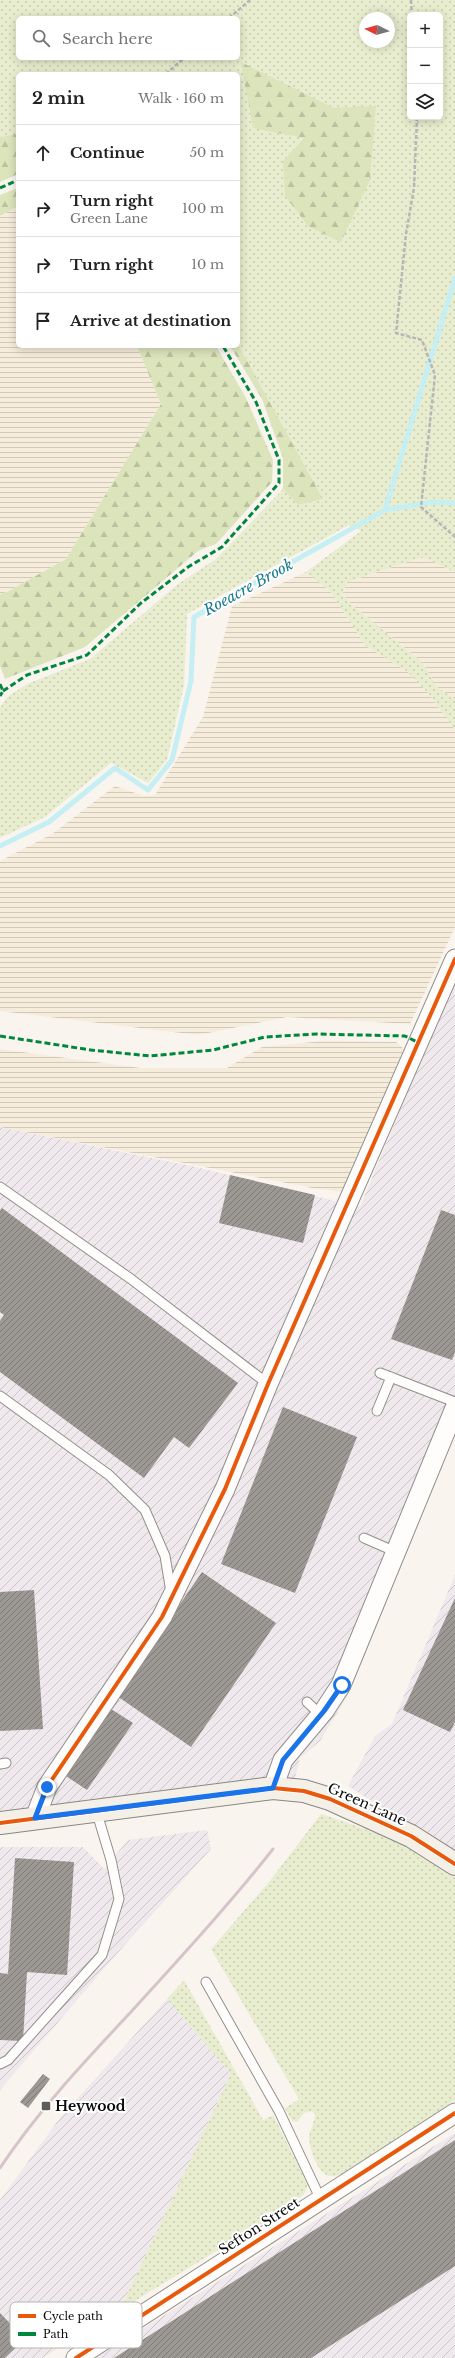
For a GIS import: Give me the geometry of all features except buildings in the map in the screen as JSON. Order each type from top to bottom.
[{"type":"street","points":[[35,1818],[47,1787],[162,1617],[172,1598],[225,1489],[268,1384],[361,1177],[455,959]]},
{"type":"street","points":[[273,1788],[283,1760],[321,1715],[342,1685],[455,1408]]},
{"type":"street","name":"Green Lane","points":[[0,1823],[273,1788],[304,1790],[330,1799],[411,1836],[453,1858]]},
{"type":"street","name":"Sefton Street","points":[[142,2315],[455,2113]]},
{"type":"street","name":"Sefton Street","points":[[76,2358],[92,2348]]},
{"type":"lane","points":[[0,1188],[131,1279],[268,1384]]},
{"type":"lane","points":[[380,1373],[455,1402]]},
{"type":"lane","points":[[378,1411],[391,1377]]},
{"type":"lane","points":[[0,1396],[109,1475],[145,1510],[165,1556],[172,1598]]},
{"type":"lane","points":[[364,1538],[396,1552]]},
{"type":"lane","points":[[307,1702],[321,1715]]},
{"type":"lane","points":[[0,2064],[8,2060],[102,1955],[119,1899],[111,1860],[96,1810]]},
{"type":"lane","points":[[206,1982],[279,2111],[321,2200]]},
{"type":"path","points":[[231,16],[250,0]]},
{"type":"path","points":[[411,0],[412,12]]},
{"type":"path","points":[[168,72],[182,60]]},
{"type":"path","points":[[417,120],[414,188],[406,234],[396,333],[422,340],[435,375],[421,507],[455,536]]},
{"type":"shaded area","points":[[16,207],[16,348],[138,348],[161,404],[66,559],[7,592],[0,594],[0,216]]},
{"type":"shaded area","points":[[422,557],[455,572],[455,699],[437,687],[422,662],[352,605],[342,594],[347,582]]},
{"type":"shaded area","points":[[306,572],[330,591],[366,646],[408,672],[429,694],[455,730],[455,927],[410,1024],[287,1017],[198,1035],[0,1011],[0,861],[52,834],[115,786],[144,796],[155,795],[203,717],[232,606]]},
{"type":"shaded area","points":[[455,977],[455,1436],[348,1695],[320,1741],[300,1758],[294,1782],[272,1780],[0,1812],[0,1127],[196,1167],[360,1207]]},
{"type":"shaded area","points":[[324,1041],[396,1042],[405,1050],[343,1192],[312,1188],[0,1127],[0,1049],[140,1068],[227,1068],[262,1047]]},
{"type":"shaded area","points":[[455,1575],[455,1853],[348,1786],[375,1736],[392,1724]]},
{"type":"shaded area","points":[[207,1830],[211,1849],[114,1957],[0,2090],[0,1847],[83,1847],[104,1869],[128,1840]]},
{"type":"shaded area","points":[[167,1999],[231,2074],[123,2302],[10,2302],[10,2348],[58,2348],[42,2358],[0,2358],[0,2200],[60,2118]]},
{"type":"shaded area","points":[[455,2133],[455,2358],[96,2358],[112,2348],[142,2348],[142,2329]]},
{"type":"green space","points":[[0,0],[455,0],[455,572],[422,557],[347,582],[342,594],[352,605],[422,662],[437,687],[455,699],[455,730],[429,694],[408,672],[366,646],[330,591],[306,572],[361,531],[349,525],[187,614],[184,685],[167,760],[148,783],[111,763],[45,817],[0,838],[0,708],[7,697],[27,684],[90,659],[178,584],[216,559],[283,489],[298,505],[323,499],[240,348],[240,72],[16,72],[16,152],[0,158]]},
{"type":"green space","points":[[241,62],[334,108],[376,106],[370,180],[341,242],[309,227],[285,196],[283,161],[304,138],[253,128]]},
{"type":"green space","points":[[16,134],[16,175],[0,182],[0,137]]},
{"type":"green space","points":[[16,189],[16,207],[0,216],[0,195]]},
{"type":"green space","points":[[138,348],[217,348],[246,398],[273,460],[272,482],[216,544],[198,551],[85,647],[5,679],[0,666],[0,594],[7,592],[66,559],[161,404]]},
{"type":"green space","points":[[231,348],[240,348],[323,499],[298,505],[283,489],[283,458],[262,399]]},
{"type":"green space","points":[[321,1814],[373,1832],[408,1847],[425,1856],[455,1878],[455,2100],[353,2169],[335,2176],[329,2176],[321,2170],[315,2160],[311,2148],[309,2135],[315,2114],[311,2111],[304,2113],[297,2122],[292,2121],[285,2108],[299,2099],[211,1949],[269,1882]]},
{"type":"green space","points":[[184,1980],[263,2120],[273,2115],[308,2185],[305,2193],[293,2204],[133,2302],[123,2302],[231,2074],[167,1999]]},
{"type":"waterway","name":"Roeacre Brook","points":[[0,846],[49,822],[115,768],[148,790],[172,760],[191,681],[194,617],[385,510],[455,278]]},
{"type":"waterway","points":[[385,510],[433,502],[455,503]]},
{"type":"railway","points":[[0,2168],[14,2147],[45,2107],[203,1932],[273,1849]]},
{"type":"marked path","points":[[0,188],[16,181]]},
{"type":"marked path","points":[[3,691],[27,675],[87,655],[141,603],[188,567],[222,547],[279,483],[279,460],[256,402],[224,348]]},
{"type":"marked path","points":[[0,684],[3,691],[0,696]]},
{"type":"marked path","points":[[0,1036],[91,1050],[150,1056],[213,1050],[265,1037],[317,1034],[405,1036],[419,1043]]},
{"type":"cycle path","points":[[35,1818],[47,1787],[162,1617],[225,1489],[268,1384],[455,959]]},
{"type":"cycle path","points":[[0,1823],[273,1788],[304,1791],[330,1799],[411,1836],[455,1864]]},
{"type":"cycle path","points":[[142,2315],[455,2113]]},
{"type":"cycle path","points":[[76,2358],[91,2348]]},
{"type":"place","name":"Heywood","points":[[46,2106]]},
{"type":"route","points":[[47,1787],[35,1818],[273,1788],[283,1760],[324,1711],[342,1685]]}]
